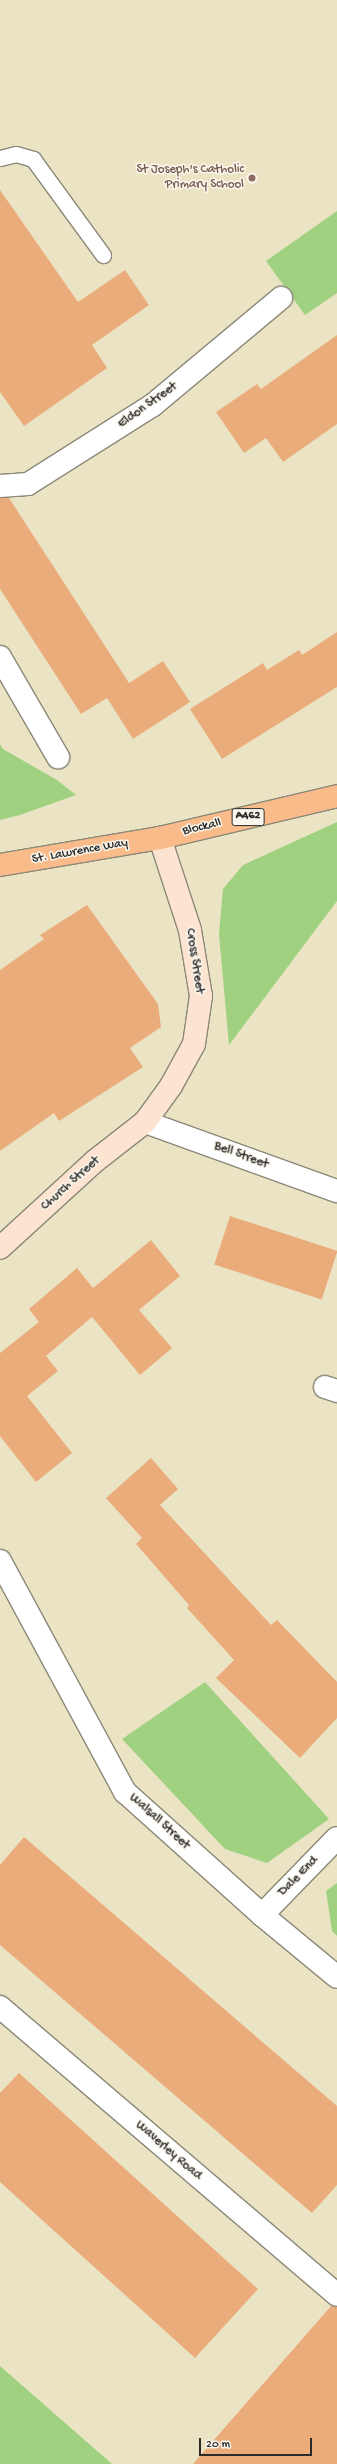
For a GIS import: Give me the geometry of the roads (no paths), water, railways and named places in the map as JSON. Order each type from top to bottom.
[{"type":"main road","name":"Blockall","points":[[160,838],[337,796]]},
{"type":"main road","name":"St. Lawrence Way","points":[[0,865],[160,838]]},
{"type":"street","name":"Eldon Street","points":[[0,486],[28,484],[153,405],[281,298]]},
{"type":"street","points":[[0,657],[58,757]]},
{"type":"street","name":"Cross Street","points":[[145,1122],[171,1086],[194,1044],[200,996],[190,930],[160,838]]},
{"type":"street","name":"Bell Street","points":[[145,1122],[337,1191]]},
{"type":"street","name":"Church Street","points":[[0,1248],[95,1161],[145,1122]]},
{"type":"street","name":"Walsall Street","points":[[0,1561],[125,1792],[262,1915],[337,1976]]},
{"type":"street","name":"Dale End","points":[[262,1915],[337,1838]]},
{"type":"street","name":"Waverley Road","points":[[0,2007],[337,2295]]},
{"type":"lane","points":[[0,158],[16,154],[33,158],[103,255]]},
{"type":"place","name":"St Joseph's Catholic Primary School","points":[[252,178]]}]
